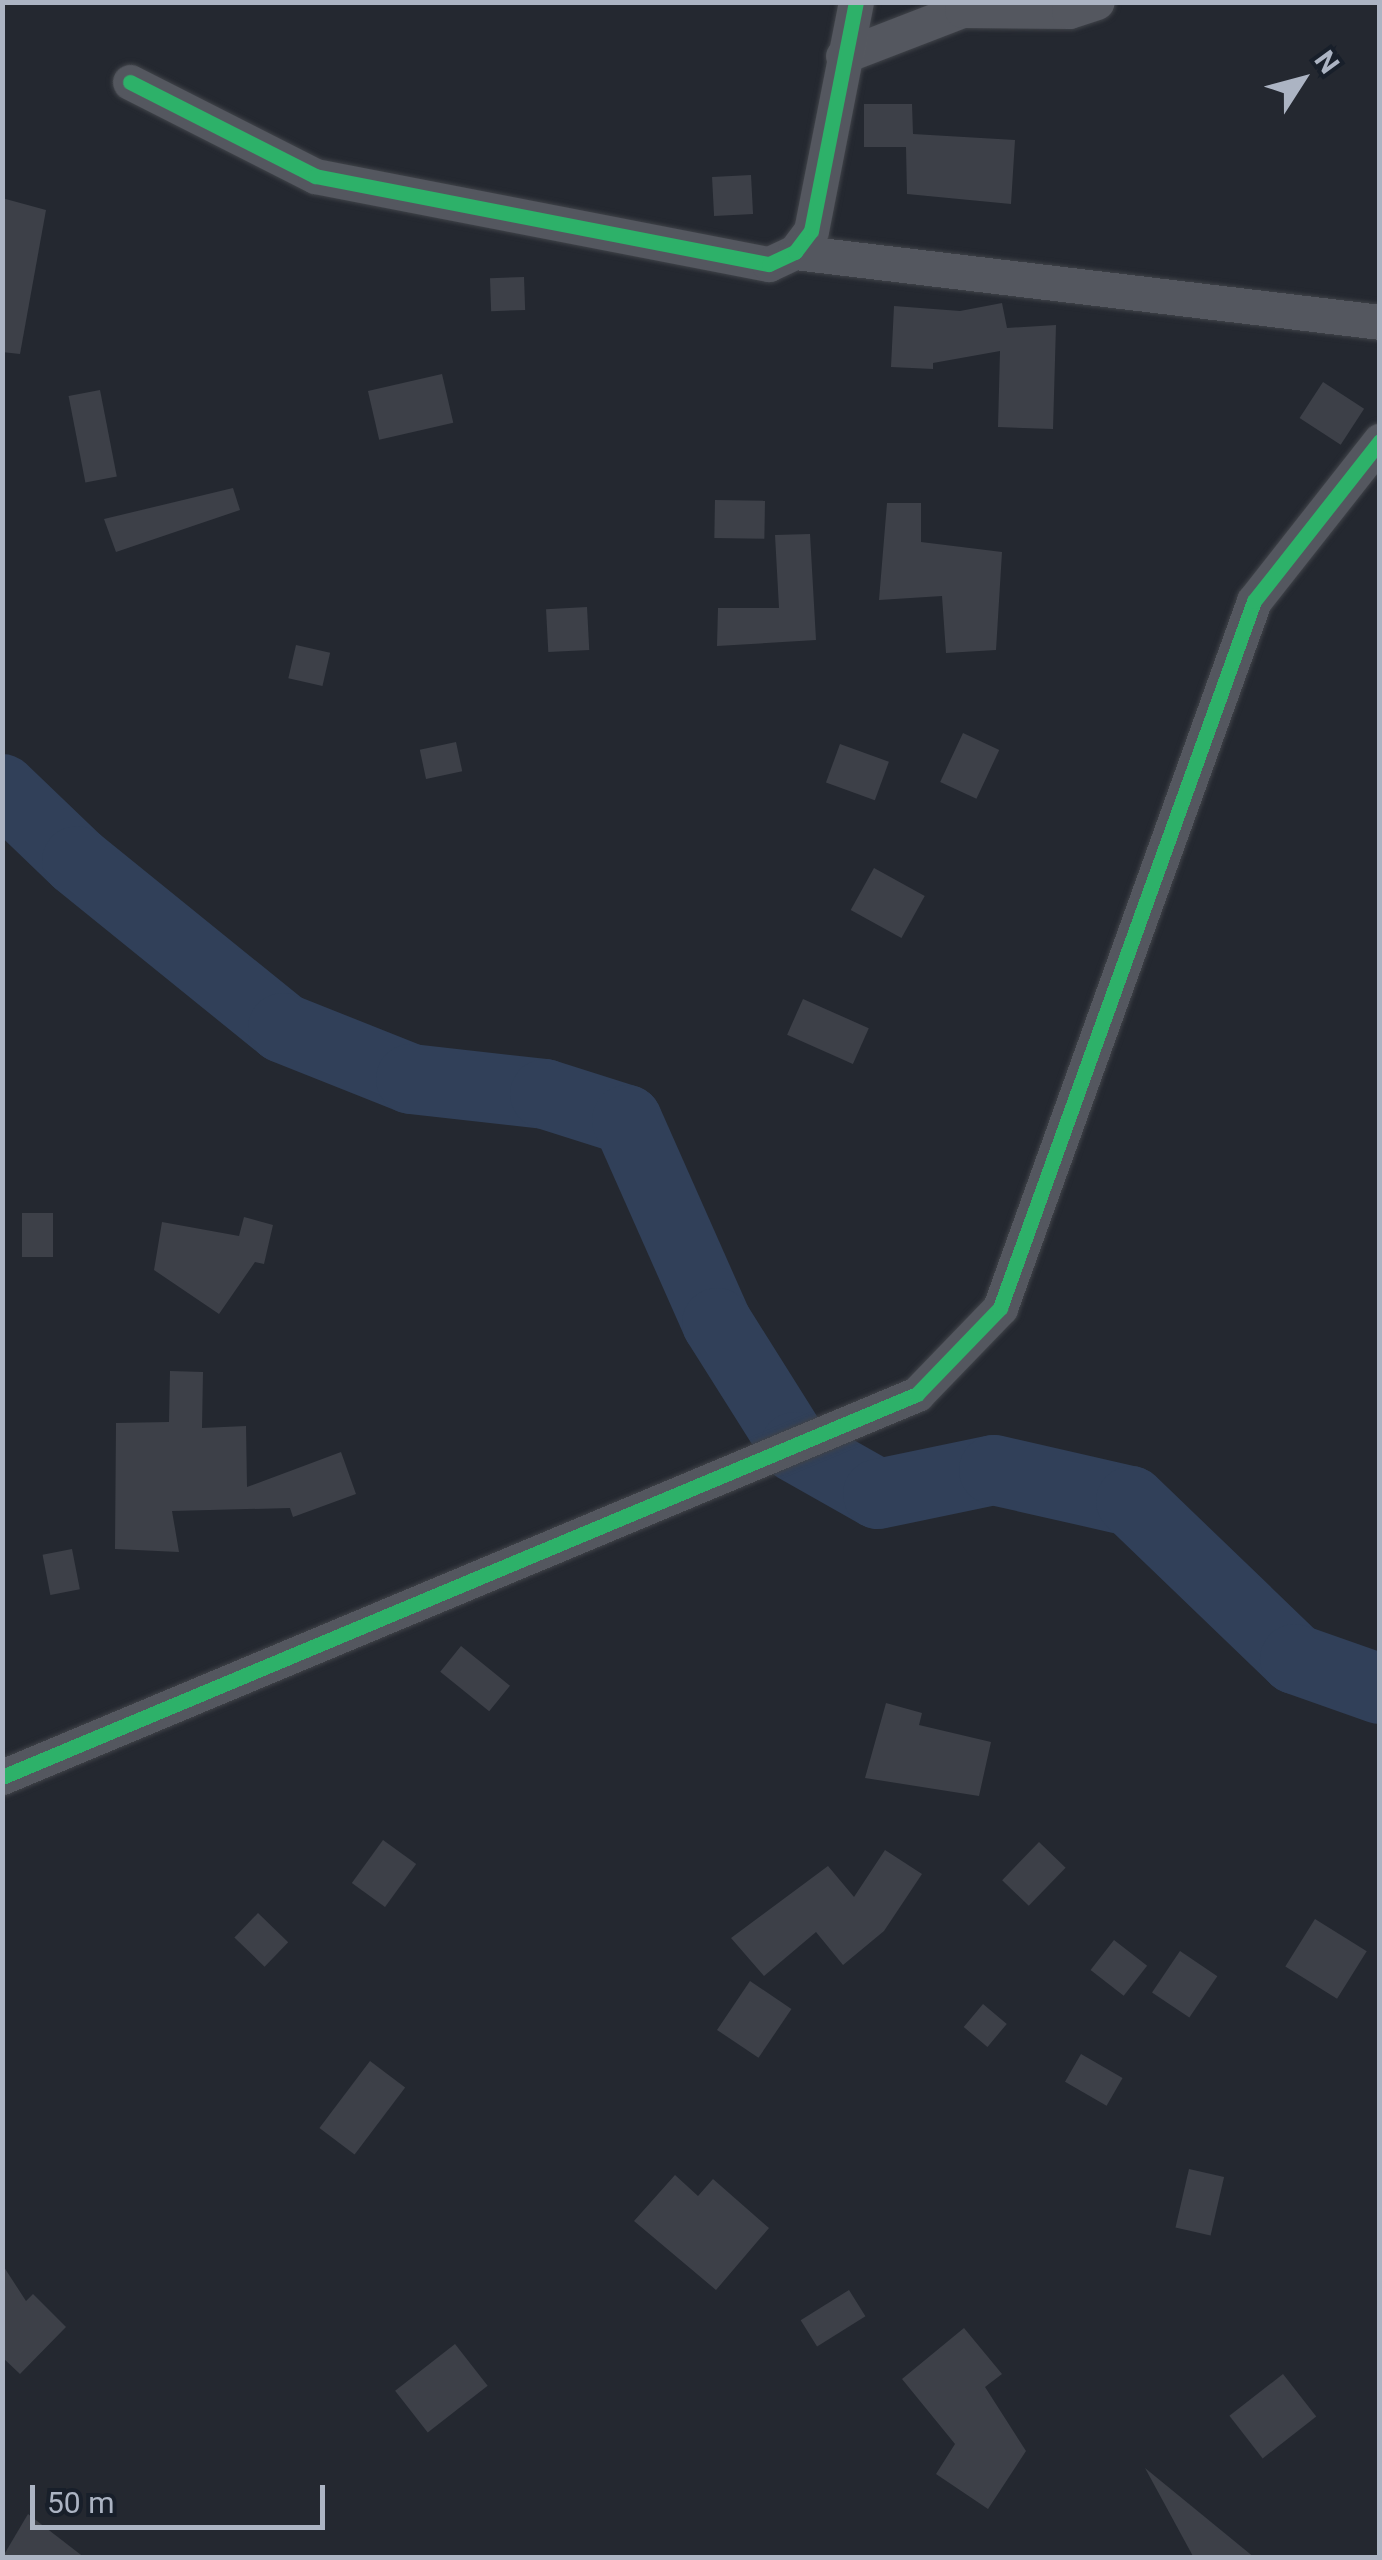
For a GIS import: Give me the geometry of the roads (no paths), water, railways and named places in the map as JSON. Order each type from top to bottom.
[{"type":"street","points":[[130,82],[315,176],[769,264],[795,252],[811,231],[856,2]]},
{"type":"street","points":[[843,56],[962,10],[1070,11],[1097,2]]},
{"type":"street","points":[[795,252],[1380,322]]},
{"type":"street","points":[[2,1777],[490,1579],[917,1394],[1000,1308],[1254,601],[1380,441]]},
{"type":"waterway","points":[[2,789],[77,861],[283,1028],[411,1079],[545,1094],[627,1120],[717,1323],[795,1447],[878,1494],[994,1470],[1131,1501],[1295,1659],[1380,1689]]}]
